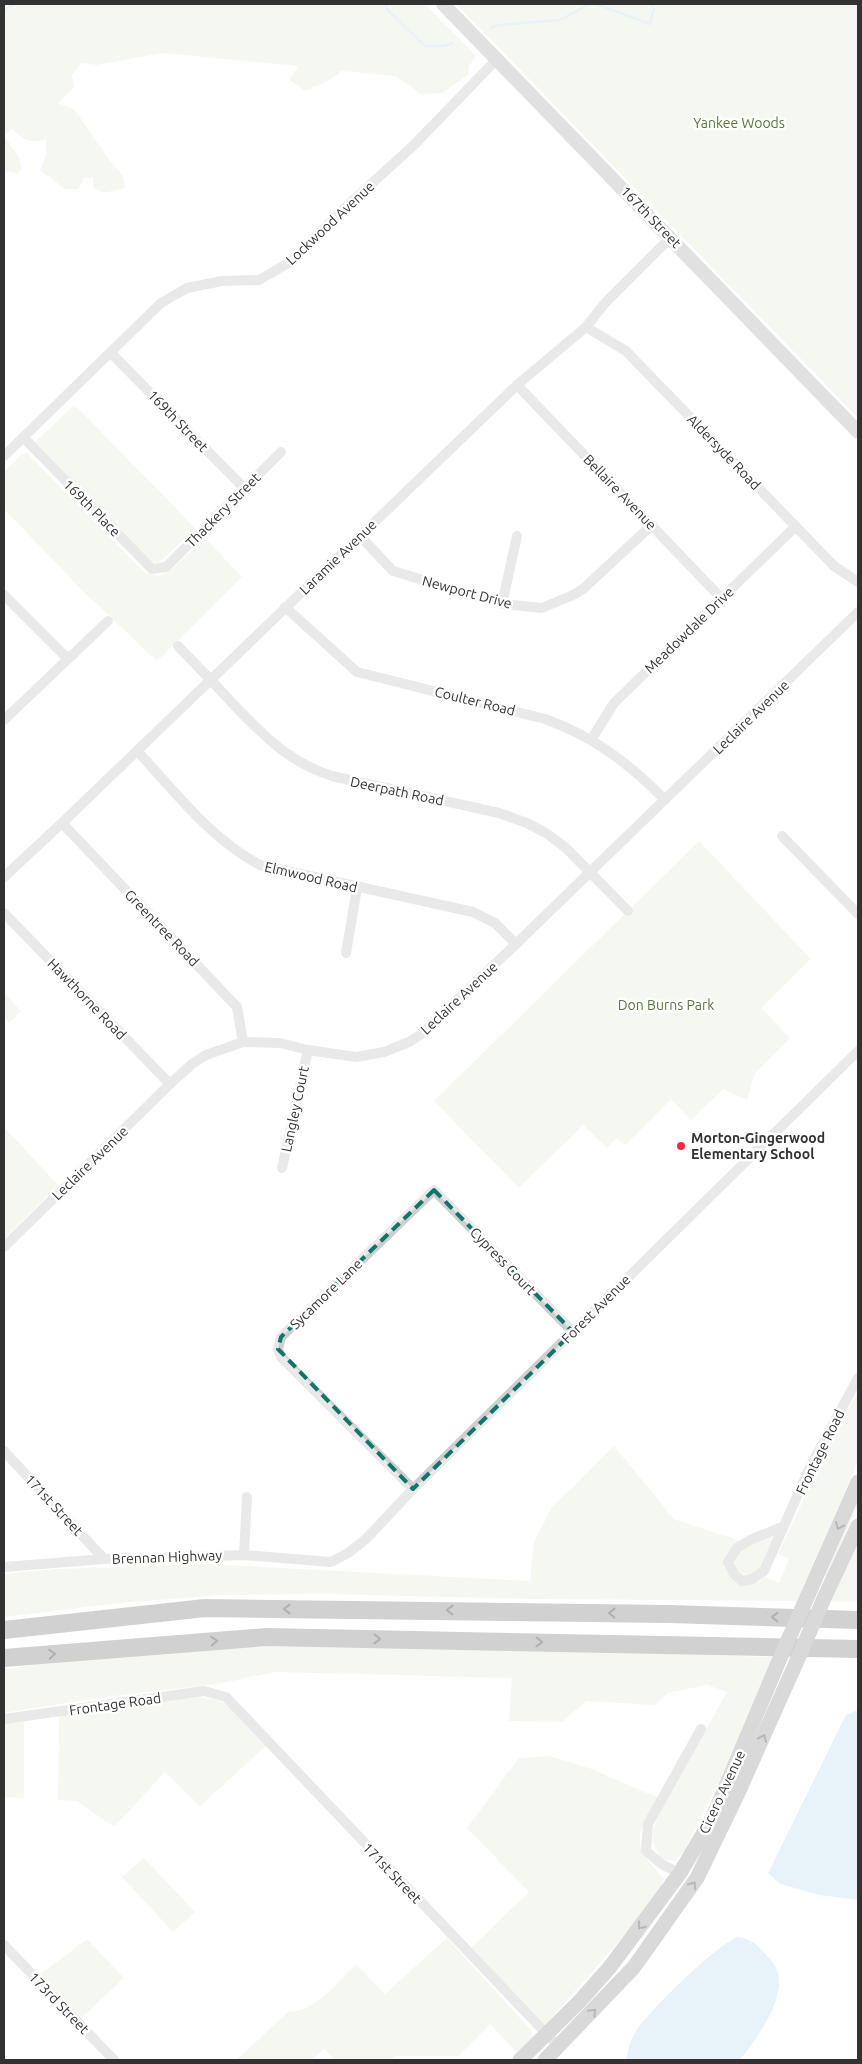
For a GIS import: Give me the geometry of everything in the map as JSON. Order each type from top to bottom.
[{"type":"highway","points":[[4,1630],[205,1608],[649,1613],[858,1619]]},
{"type":"highway","points":[[4,1658],[267,1637],[858,1649]]},
{"type":"main road","name":"167th Street","points":[[443,4],[858,432]]},
{"type":"main road","name":"Cicero Avenue","points":[[520,2060],[547,2035],[610,1968],[680,1873],[714,1818],[778,1663],[858,1482]]},
{"type":"main road","name":"Cicero Avenue","points":[[545,2060],[634,1967],[697,1878],[738,1793],[858,1526]]},
{"type":"street","name":"Lockwood Avenue","points":[[4,456],[161,303],[187,288],[222,282],[259,280],[290,262],[348,205],[414,145],[497,59]]},
{"type":"street","name":"Laramie Avenue","points":[[4,877],[211,681],[285,607],[517,385],[586,327],[605,303],[671,237]]},
{"type":"street","name":"Aldersyde Road","points":[[586,327],[626,351],[834,566],[858,582]]},
{"type":"street","name":"169th Street","points":[[111,353],[245,490]]},
{"type":"street","name":"Bellaire Avenue","points":[[517,385],[722,599]]},
{"type":"street","name":"169th Place","points":[[23,437],[152,569],[166,567]]},
{"type":"street","name":"Thackery Street","points":[[166,567],[281,452]]},
{"type":"street","name":"Newport Drive","points":[[360,536],[393,571],[502,604],[542,608],[573,596],[652,525]]},
{"type":"street","name":"Meadowdale Drive","points":[[591,740],[614,703],[795,527]]},
{"type":"street","points":[[502,604],[517,536]]},
{"type":"street","points":[[4,595],[68,659]]},
{"type":"street","name":"Coulter Road","points":[[285,607],[356,672],[545,719],[591,740],[629,766],[665,800]]},
{"type":"street","name":"Leclaire Avenue","points":[[4,1247],[170,1084],[192,1064],[206,1055],[243,1042],[280,1043],[343,1056],[368,1056],[409,1042],[430,1028],[858,612]]},
{"type":"street","points":[[4,720],[108,621]]},
{"type":"street","name":"Deerpath Road","points":[[178,646],[266,738],[294,759],[316,771],[332,776],[514,818],[538,828],[558,841],[628,911]]},
{"type":"street","name":"Elmwood Road","points":[[137,751],[219,838],[240,855],[260,865],[276,870],[483,916],[495,923],[516,944]]},
{"type":"street","name":"Greentree Road","points":[[62,823],[237,1007],[243,1042]]},
{"type":"street","points":[[782,836],[858,914]]},
{"type":"street","points":[[346,953],[357,888]]},
{"type":"street","name":"Hawthorne Road","points":[[4,913],[170,1084]]},
{"type":"street","name":"Langley Court","points":[[282,1168],[308,1050]]},
{"type":"street","name":"Forest Avenue","points":[[331,1562],[348,1553],[366,1539],[413,1489],[858,1051]]},
{"type":"street","name":"Cypress Court","points":[[434,1190],[573,1332]]},
{"type":"street","name":"Sycamore Lane","points":[[413,1489],[282,1357],[278,1349],[281,1337],[434,1190]]},
{"type":"street","name":"Frontage Road","points":[[784,1526],[750,1540],[737,1548],[728,1562],[734,1574],[742,1581],[752,1580],[764,1571],[784,1526],[810,1467],[858,1378]]},
{"type":"street","name":"171st Street","points":[[4,1451],[104,1559]]},
{"type":"street","points":[[244,1555],[247,1497]]},
{"type":"street","name":"Brennan Highway","points":[[4,1567],[104,1559],[244,1555],[331,1562]]},
{"type":"street","name":"Frontage Road","points":[[4,1719],[204,1691],[226,1697]]},
{"type":"street","name":"171st Street","points":[[226,1697],[559,2047]]},
{"type":"street","points":[[680,1873],[663,1865],[646,1851],[648,1824],[701,1729]]},
{"type":"street","name":"173rd Street","points":[[4,1945],[114,2060]]},
{"type":"highlighted area","points":[[434,1190],[573,1332],[413,1489],[278,1349],[281,1337]]},
{"type":"green space","points":[[4,4],[425,4],[476,56],[469,66],[468,75],[442,93],[421,94],[396,76],[342,71],[326,82],[305,91],[290,80],[298,66],[162,53],[97,65],[81,63],[72,75],[74,87],[58,103],[75,110],[107,157],[123,176],[125,188],[104,193],[93,188],[93,177],[84,178],[78,189],[65,189],[40,170],[46,156],[46,140],[27,140],[12,129],[4,135]]},
{"type":"green space","name":"Yankee Woods","points":[[456,4],[858,4],[858,418]]},
{"type":"green space","points":[[4,135],[19,158],[22,169],[17,173],[4,171]]},
{"type":"green space","points":[[75,405],[196,529],[158,563],[151,562],[35,442]]},
{"type":"green space","points":[[27,453],[145,573],[158,576],[171,570],[205,538],[242,577],[157,661],[83,591],[4,509],[4,472],[22,454]]},
{"type":"green space","name":"Don Burns Park","points":[[699,841],[811,959],[761,1008],[790,1038],[755,1073],[747,1100],[723,1089],[691,1120],[671,1099],[625,1145],[617,1138],[607,1148],[583,1125],[519,1188],[434,1101]]},
{"type":"green space","points":[[4,992],[21,1011],[9,1023],[4,1017]]},
{"type":"green space","points":[[4,1127],[58,1185],[4,1239]]},
{"type":"green space","points":[[858,1392],[858,1462],[797,1601],[530,1599],[324,1594],[221,1595],[111,1604],[4,1617],[4,1574],[55,1569],[206,1564],[530,1581],[534,1542],[552,1507],[614,1446],[674,1519],[740,1541],[730,1550],[726,1564],[727,1572],[737,1582],[751,1584],[765,1577],[779,1583],[789,1559],[778,1554],[841,1419]]},
{"type":"green space","points":[[858,1494],[858,1506],[828,1576],[823,1575]]},
{"type":"green space","points":[[775,1535],[766,1558],[758,1570],[746,1575],[737,1570],[735,1559],[737,1553],[742,1548]]},
{"type":"green space","points":[[858,1539],[858,1602],[831,1602]]},
{"type":"green space","points":[[293,1646],[535,1650],[773,1657],[721,1779],[685,1849],[676,1861],[663,1860],[655,1847],[652,1837],[659,1813],[727,1692],[707,1685],[667,1693],[655,1705],[586,1701],[562,1722],[509,1721],[512,1678],[275,1672],[218,1684],[97,1698],[4,1713],[4,1669],[148,1654]]},
{"type":"green space","points":[[193,1697],[214,1699],[228,1705],[266,1746],[200,1806],[165,1772],[114,1827],[77,1801],[58,1800],[59,1714]]},
{"type":"green space","points":[[24,1720],[24,1798],[4,1797],[4,1722]]},
{"type":"green space","points":[[549,1756],[592,1769],[658,1798],[644,1822],[640,1840],[641,1848],[646,1857],[664,1879],[660,1889],[628,1931],[546,2024],[537,2021],[469,1950],[529,1892],[467,1828],[519,1758]]},
{"type":"green space","points":[[144,1858],[195,1912],[173,1932],[122,1877]]},
{"type":"green space","points":[[447,1938],[532,2031],[531,2038],[517,2053],[490,2024],[458,2056],[395,2056],[390,2060],[334,2060],[324,2049],[311,2060],[236,2060],[288,2012],[308,2007],[317,2001],[334,1987],[356,1964],[385,1994]]},
{"type":"green space","points":[[87,1939],[124,1978],[79,2020],[38,1976]]},
{"type":"water","points":[[858,1710],[858,1900],[820,1895],[780,1884],[768,1873],[846,1715]]},
{"type":"water","points":[[737,1937],[750,1940],[760,1948],[775,1966],[779,1981],[774,2006],[761,2030],[740,2060],[626,2060],[634,2035],[643,2021],[683,1980],[713,1953]]},
{"type":"waterway","points":[[4,11],[14,4]]},
{"type":"waterway","points":[[385,4],[388,10],[425,46],[444,46],[453,43]]},
{"type":"waterway","points":[[491,28],[499,25],[560,20],[590,4]]},
{"type":"waterway","points":[[596,4],[650,24],[654,8],[651,4]]},
{"type":"place","name":"Morton-Gingerwood Elementary School","points":[[681,1146]]}]
